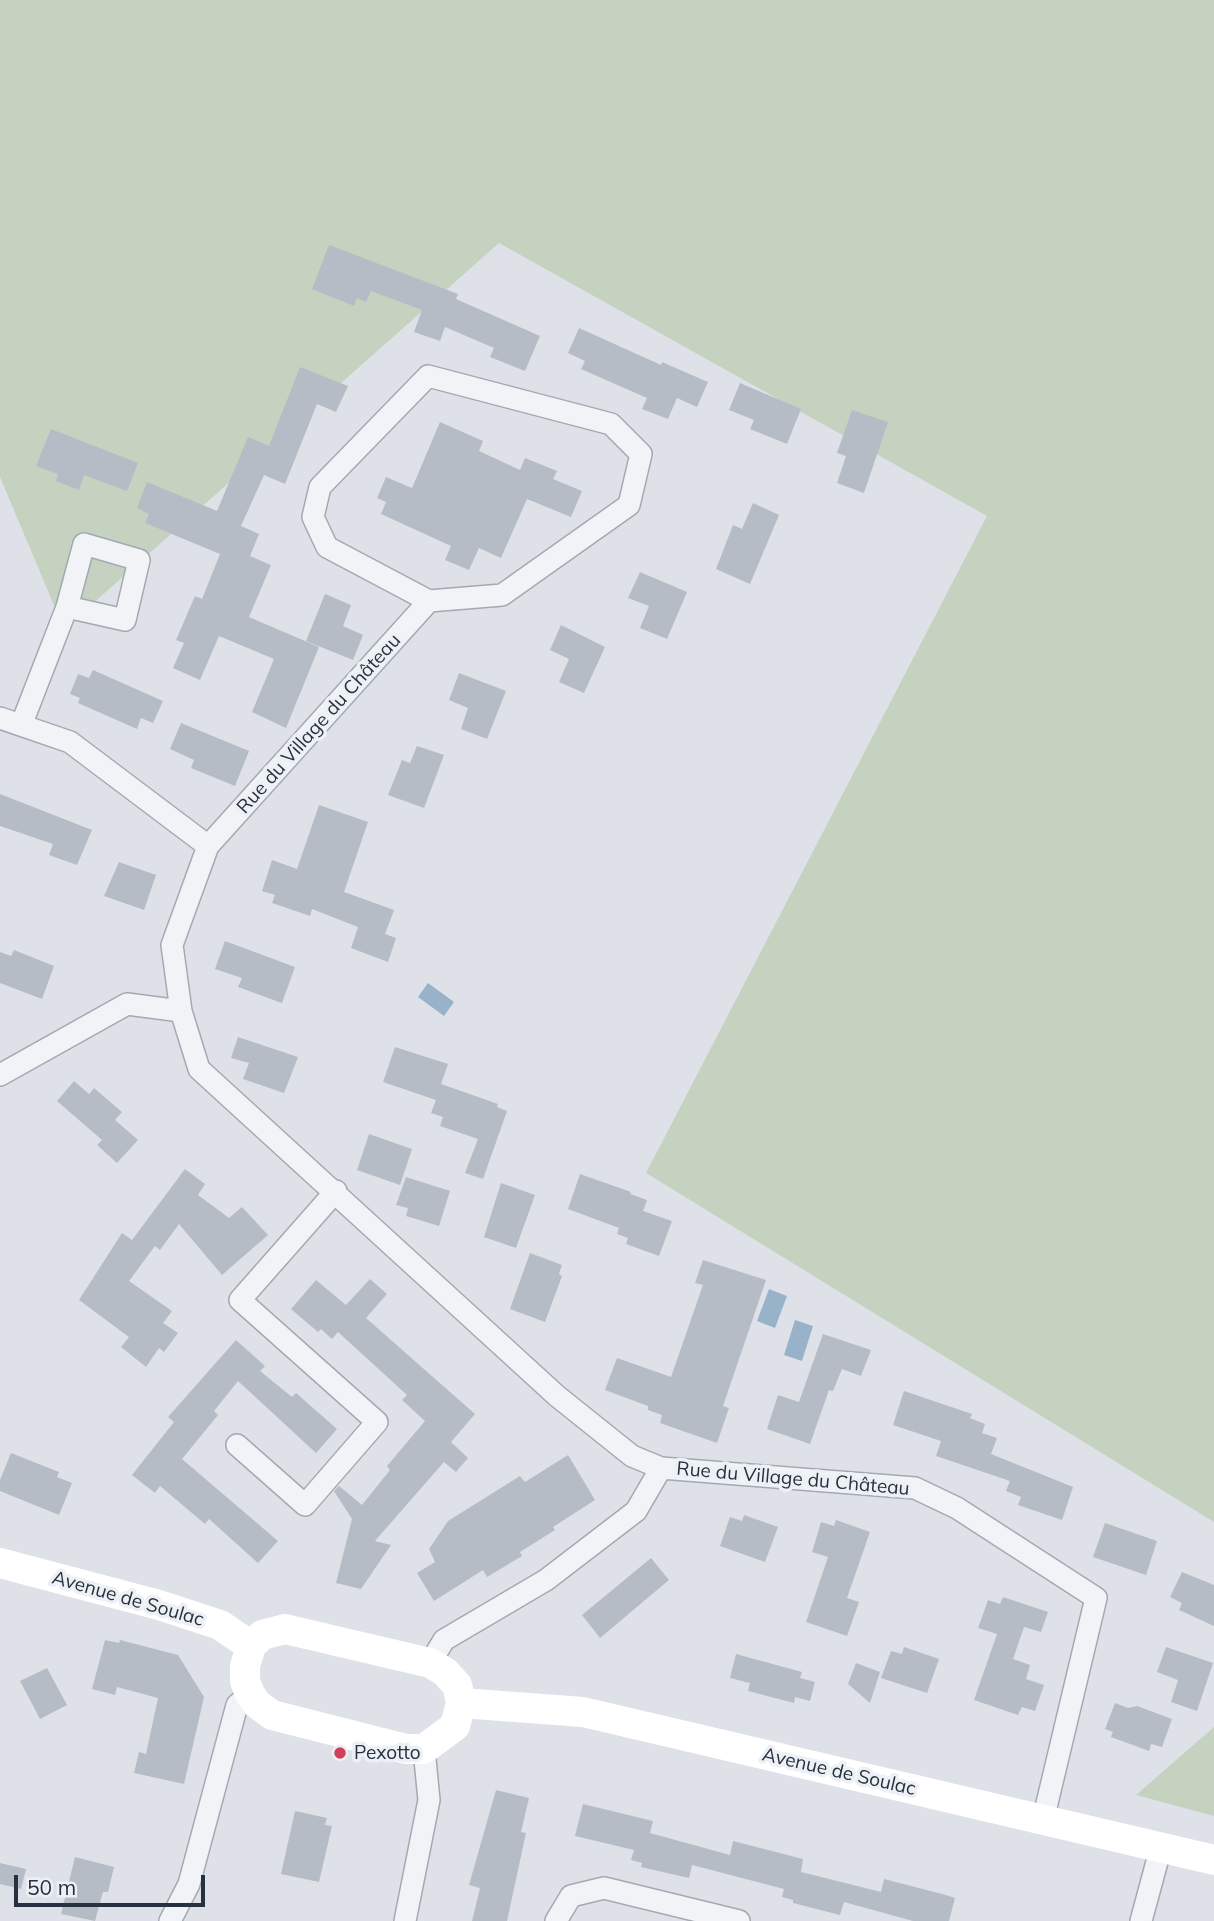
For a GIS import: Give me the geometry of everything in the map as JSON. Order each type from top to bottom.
[{"type":"main road","name":"Avenue de Soulac","points":[[0,1563],[220,1625],[251,1646]]},
{"type":"main road","points":[[285,1629],[430,1663],[445,1672],[457,1685],[461,1703],[455,1726],[424,1749],[406,1749],[272,1715],[257,1704],[245,1681],[245,1666],[251,1646],[262,1635],[285,1629]]},
{"type":"main road","name":"Avenue de Soulac","points":[[461,1703],[583,1712],[1214,1860]]},
{"type":"street","points":[[428,376],[611,424],[641,454],[629,505],[502,596],[429,601],[327,547],[313,517],[320,487],[428,376]]},
{"type":"street","name":"Rue du Village du Château","points":[[429,601],[208,846],[172,945],[181,1011],[199,1069],[336,1191],[557,1396],[632,1456],[661,1468],[915,1488],[957,1508],[1097,1598],[1043,1820]]},
{"type":"street","points":[[22,723],[67,607]]},
{"type":"street","points":[[0,718],[22,723],[70,742],[208,846]]},
{"type":"street","points":[[0,1075],[127,1004],[181,1011]]},
{"type":"street","points":[[237,1445],[305,1505],[377,1422],[240,1300],[336,1191]]},
{"type":"street","points":[[430,1663],[444,1640],[546,1580],[636,1511],[661,1468]]},
{"type":"street","points":[[170,1921],[189,1884],[237,1705],[250,1694]]},
{"type":"street","points":[[404,1921],[426,1822],[429,1783],[424,1749]]},
{"type":"street","points":[[1141,1921],[1161,1847]]},
{"type":"street","points":[[556,1921],[571,1896],[604,1888],[739,1921]]},
{"type":"green space","points":[[0,0],[1214,0],[1214,1522],[646,1173],[987,516],[499,243],[64,629],[0,477]]},
{"type":"green space","points":[[1214,1727],[1214,1816],[1136,1795]]},
{"type":"water","points":[[428,983],[454,1002],[444,1016],[418,997]]},
{"type":"water","points":[[769,1289],[787,1296],[775,1328],[757,1321]]},
{"type":"water","points":[[795,1320],[813,1326],[802,1361],[784,1355]]},
{"type":"building","points":[[329,245],[458,294],[456,299],[540,336],[525,371],[490,357],[494,348],[445,327],[440,341],[414,332],[422,310],[371,291],[366,302],[357,298],[354,306],[312,289]]},
{"type":"building","points":[[579,328],[661,365],[662,362],[708,382],[697,407],[677,398],[668,419],[642,409],[647,398],[581,369],[585,361],[568,353]]},
{"type":"building","points":[[300,367],[348,386],[336,412],[317,404],[285,484],[264,475],[241,526],[259,534],[250,556],[271,565],[249,617],[319,647],[286,728],[252,712],[274,659],[219,636],[200,680],[173,668],[184,643],[176,640],[195,596],[202,599],[220,554],[145,523],[149,514],[137,508],[147,482],[217,511],[248,437],[269,446]]},
{"type":"building","points":[[740,383],[801,409],[787,444],[750,429],[754,420],[729,410]]},
{"type":"building","points":[[852,410],[888,422],[864,493],[837,483],[846,456],[837,453]]},
{"type":"building","points":[[440,422],[483,441],[479,451],[520,470],[525,458],[557,471],[553,479],[582,491],[571,517],[527,499],[501,558],[479,548],[469,570],[445,560],[451,546],[381,514],[386,502],[377,498],[386,477],[412,488]]},
{"type":"building","points":[[51,429],[138,463],[127,491],[84,475],[79,490],[56,481],[58,474],[36,466]]},
{"type":"building","points":[[753,503],[779,515],[750,584],[716,569],[733,525],[742,529]]},
{"type":"building","points":[[640,572],[687,592],[667,639],[640,628],[649,606],[628,598]]},
{"type":"building","points":[[325,594],[351,605],[343,626],[363,635],[353,660],[306,641]]},
{"type":"building","points":[[561,625],[605,647],[584,693],[559,682],[569,659],[550,650]]},
{"type":"building","points":[[93,670],[163,701],[153,723],[141,718],[137,729],[78,703],[80,698],[70,694],[78,674],[89,678]]},
{"type":"building","points":[[459,673],[506,691],[487,739],[461,729],[468,708],[449,700]]},
{"type":"building","points":[[181,723],[249,751],[235,786],[191,768],[194,760],[170,749]]},
{"type":"building","points":[[417,746],[444,755],[424,808],[388,795],[402,760],[410,763]]},
{"type":"building","points":[[0,794],[92,830],[77,865],[49,855],[53,844],[0,826]]},
{"type":"building","points":[[319,805],[368,822],[344,892],[394,910],[385,934],[396,938],[388,962],[351,948],[358,927],[312,909],[310,916],[272,903],[275,895],[262,891],[272,860],[297,869]]},
{"type":"building","points":[[119,862],[156,875],[144,910],[104,896]]},
{"type":"building","points":[[225,941],[295,967],[282,1003],[238,987],[242,978],[215,969]]},
{"type":"building","points":[[14,950],[54,966],[42,999],[0,983],[0,952],[11,956]]},
{"type":"building","points":[[238,1037],[298,1057],[284,1093],[243,1079],[249,1063],[231,1058]]},
{"type":"building","points":[[395,1047],[448,1064],[441,1084],[498,1104],[497,1107],[507,1111],[483,1179],[465,1173],[478,1139],[440,1126],[443,1117],[431,1113],[436,1100],[383,1082]]},
{"type":"building","points":[[74,1081],[89,1094],[94,1088],[122,1112],[115,1120],[138,1140],[117,1163],[97,1145],[102,1140],[57,1101]]},
{"type":"building","points":[[369,1134],[412,1149],[400,1185],[357,1170]]},
{"type":"building","points":[[185,1169],[205,1184],[198,1195],[229,1218],[242,1207],[268,1235],[222,1275],[179,1224],[160,1250],[155,1246],[129,1281],[172,1311],[163,1323],[178,1333],[164,1352],[159,1348],[146,1367],[121,1347],[129,1337],[79,1300],[122,1233],[132,1240]]},
{"type":"building","points":[[580,1174],[647,1200],[643,1211],[672,1221],[659,1256],[626,1244],[628,1238],[617,1234],[619,1228],[568,1209]]},
{"type":"building","points":[[406,1177],[450,1191],[439,1226],[406,1216],[408,1208],[396,1205]]},
{"type":"building","points":[[501,1183],[535,1195],[516,1248],[484,1237]]},
{"type":"building","points":[[530,1253],[562,1265],[559,1274],[562,1276],[545,1322],[510,1309]]},
{"type":"building","points":[[703,1260],[766,1280],[723,1406],[729,1408],[717,1443],[660,1423],[662,1415],[648,1410],[648,1406],[605,1390],[617,1358],[671,1377],[703,1285],[695,1283]]},
{"type":"building","points":[[370,1279],[387,1294],[366,1318],[475,1414],[451,1442],[468,1458],[456,1472],[444,1462],[375,1541],[391,1545],[361,1589],[336,1583],[352,1519],[334,1491],[339,1486],[362,1505],[390,1470],[387,1466],[425,1421],[402,1400],[407,1395],[338,1332],[332,1339],[321,1329],[318,1332],[291,1309],[316,1280],[346,1305]]},
{"type":"building","points":[[823,1334],[871,1350],[861,1376],[842,1369],[833,1391],[829,1390],[810,1444],[767,1429],[778,1395],[799,1402]]},
{"type":"building","points":[[236,1340],[265,1366],[260,1371],[292,1397],[296,1393],[337,1429],[316,1453],[238,1381],[214,1411],[218,1415],[182,1459],[278,1541],[258,1563],[209,1519],[205,1524],[160,1486],[155,1493],[132,1475],[174,1422],[168,1417]]},
{"type":"building","points":[[904,1391],[972,1414],[970,1418],[985,1424],[982,1433],[997,1438],[991,1454],[1073,1487],[1062,1520],[1018,1505],[1021,1497],[1006,1491],[1010,1481],[936,1456],[941,1441],[893,1425]]},
{"type":"building","points":[[11,1453],[59,1472],[57,1477],[72,1483],[59,1515],[0,1491],[0,1480]]},
{"type":"building","points":[[568,1455],[595,1500],[520,1552],[522,1556],[487,1577],[483,1570],[434,1601],[417,1573],[435,1562],[429,1549],[448,1521],[520,1476],[525,1482]]},
{"type":"building","points":[[744,1515],[778,1527],[765,1562],[720,1546],[730,1517],[742,1521]]},
{"type":"building","points":[[836,1520],[870,1532],[847,1598],[859,1602],[847,1636],[806,1622],[828,1557],[812,1552],[821,1522],[834,1526]]},
{"type":"building","points":[[1105,1523],[1157,1541],[1146,1575],[1093,1557]]},
{"type":"building","points":[[651,1558],[669,1580],[600,1638],[582,1615]]},
{"type":"building","points":[[1182,1572],[1214,1585],[1214,1626],[1179,1610],[1182,1603],[1170,1597]]},
{"type":"building","points":[[1003,1597],[1048,1612],[1041,1632],[1024,1627],[1013,1659],[1030,1665],[1026,1679],[1044,1685],[1035,1711],[1022,1707],[1018,1715],[974,1700],[997,1634],[978,1628],[988,1600],[1000,1604]]},
{"type":"building","points":[[105,1640],[119,1643],[120,1640],[178,1655],[204,1697],[184,1784],[134,1773],[139,1752],[146,1754],[158,1698],[117,1687],[115,1695],[92,1689]]},
{"type":"building","points":[[904,1647],[939,1659],[927,1693],[881,1678],[891,1651],[902,1654]]},
{"type":"building","points":[[1166,1647],[1213,1663],[1197,1711],[1171,1702],[1178,1680],[1157,1672]]},
{"type":"building","points":[[736,1654],[802,1672],[800,1678],[815,1682],[810,1701],[795,1697],[794,1703],[748,1691],[750,1683],[730,1678]]},
{"type":"building","points":[[856,1663],[880,1672],[870,1703],[848,1684]]},
{"type":"building","points":[[47,1668],[67,1705],[40,1719],[20,1681]]},
{"type":"building","points":[[1115,1703],[1128,1708],[1137,1706],[1172,1719],[1162,1747],[1151,1744],[1149,1751],[1111,1737],[1113,1732],[1105,1729]]},
{"type":"building","points":[[496,1790],[529,1798],[521,1832],[526,1833],[507,1921],[472,1921],[480,1888],[469,1885]]},
{"type":"building","points":[[583,1804],[653,1821],[650,1833],[730,1855],[733,1841],[803,1859],[801,1872],[881,1892],[884,1879],[946,1895],[955,1898],[949,1921],[913,1921],[844,1902],[840,1915],[793,1903],[793,1900],[782,1897],[784,1889],[692,1865],[689,1878],[641,1867],[642,1863],[631,1860],[634,1850],[575,1836]]},
{"type":"building","points":[[295,1811],[327,1818],[325,1825],[332,1826],[319,1882],[281,1874]]},
{"type":"building","points":[[75,1857],[114,1867],[108,1892],[103,1892],[95,1921],[61,1914]]},
{"type":"building","points":[[0,1863],[26,1869],[21,1889],[0,1884]]},
{"type":"place","name":"Pexotto","points":[[340,1753]]}]
